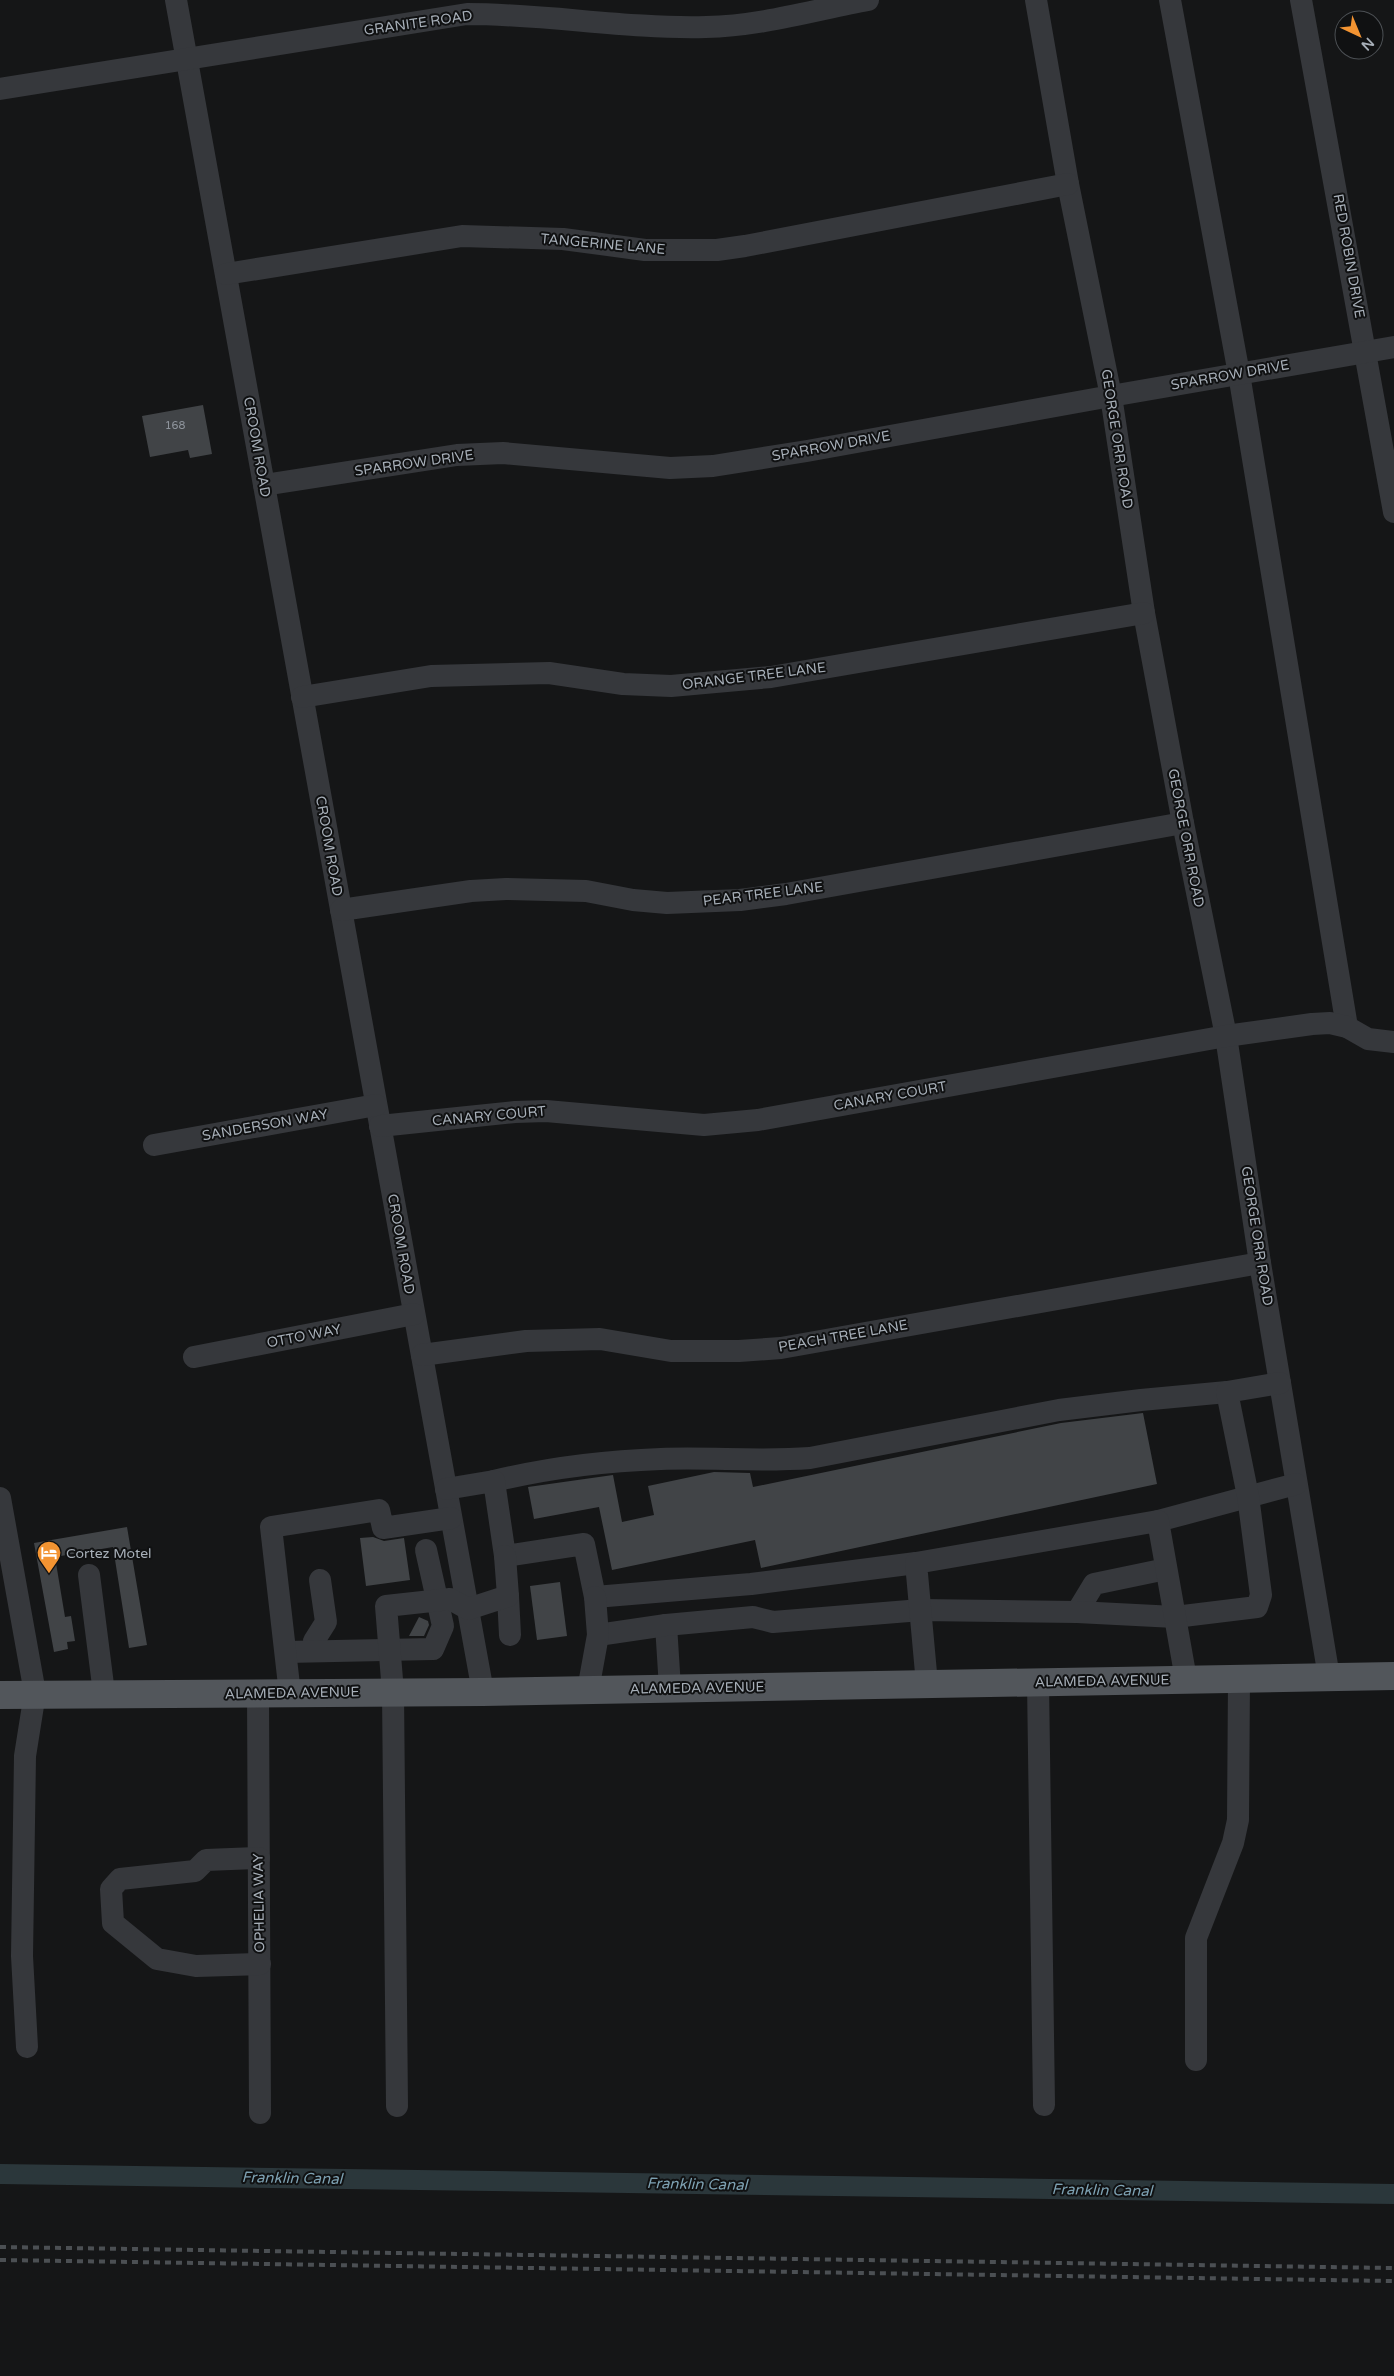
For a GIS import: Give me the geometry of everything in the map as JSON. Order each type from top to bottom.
[{"type":"main road","name":"ALAMEDA AVENUE","points":[[0,1694],[482,1692],[1394,1676]]},
{"type":"street","name":"CROOM ROAD","points":[[176,0],[482,1692]]},
{"type":"street","name":"GRANITE ROAD","points":[[0,89],[466,14],[500,14],[669,27],[708,27],[749,23],[868,0]]},
{"type":"street","name":"GEORGE ORR ROAD","points":[[1036,0],[1068,184],[1111,396],[1144,613],[1183,823],[1226,1036],[1260,1263],[1329,1676]]},
{"type":"street","points":[[1170,0],[1239,374],[1348,1027]]},
{"type":"street","name":"RED ROBIN DRIVE","points":[[1301,0],[1394,512]]},
{"type":"street","name":"TANGERINE LANE","points":[[226,274],[462,236],[563,239],[645,250],[717,250],[1068,184]]},
{"type":"street","name":"SPARROW DRIVE","points":[[264,485],[457,454],[503,453],[660,467],[713,466],[806,452],[1111,396],[1394,347]]},
{"type":"street","name":"ORANGE TREE LANE","points":[[302,697],[441,676],[549,673],[624,684],[671,686],[724,683],[771,677],[1144,613]]},
{"type":"street","name":"PEAR TREE LANE","points":[[341,910],[472,891],[506,889],[586,891],[633,900],[666,903],[740,900],[795,892],[1183,823]]},
{"type":"street","name":"CANARY COURT","points":[[378,1116],[546,1111],[704,1125],[731,1123],[1226,1036],[1312,1024],[1330,1023],[1348,1027],[1368,1039],[1394,1042]]},
{"type":"street","name":"SANDERSON WAY","points":[[154,1145],[378,1116]]},
{"type":"street","name":"PEACH TREE LANE","points":[[422,1356],[535,1340],[600,1339],[671,1351],[739,1351],[781,1348],[1260,1263]]},
{"type":"street","name":"OTTO WAY","points":[[194,1357],[414,1314]]},
{"type":"street","points":[[446,1489],[542,1470],[660,1459],[771,1461],[810,1458],[1059,1410],[1227,1392],[1280,1383]]},
{"type":"street","points":[[598,1635],[666,1625],[753,1617],[773,1622],[920,1610],[1077,1612],[1174,1616],[1257,1607],[1261,1595],[1248,1496],[1227,1392]]},
{"type":"street","points":[[494,1480],[505,1556],[510,1635]]},
{"type":"street","points":[[595,1597],[751,1584],[916,1563],[1158,1521],[1296,1484]]},
{"type":"street","points":[[0,1498],[35,1693],[25,1756],[22,1956],[28,2047]]},
{"type":"street","points":[[290,1694],[271,1527],[379,1510],[383,1528],[451,1518]]},
{"type":"street","points":[[1158,1521],[1186,1679]]},
{"type":"street","points":[[505,1556],[584,1544],[595,1597],[598,1635],[588,1690]]},
{"type":"street","points":[[286,1652],[433,1649],[443,1626],[426,1550]]},
{"type":"street","points":[[916,1563],[927,1684]]},
{"type":"street","points":[[1077,1612],[1094,1584],[1166,1568]]},
{"type":"street","points":[[89,1575],[104,1693]]},
{"type":"street","points":[[315,1651],[314,1641],[326,1622],[320,1580]]},
{"type":"street","points":[[751,1584],[753,1617]]},
{"type":"street","points":[[397,2106],[392,1692],[386,1606],[438,1602],[450,1599],[468,1609],[508,1596]]},
{"type":"street","points":[[666,1625],[670,1688]]},
{"type":"street","points":[[1196,2060],[1196,1938],[1233,1843],[1238,1820],[1239,1678]]},
{"type":"street","points":[[1038,1682],[1044,2105]]},
{"type":"street","name":"OPHELIA WAY","points":[[258,1694],[260,2113]]},
{"type":"street","points":[[259,1858],[206,1860],[195,1871],[120,1879],[111,1889],[113,1922],[156,1959],[196,1966],[260,1964]]},
{"type":"building","points":[[203,405],[212,454],[190,458],[188,450],[150,457],[142,416]]},
{"type":"building","points":[[1143,1413],[1157,1484],[761,1568],[755,1540],[612,1570],[599,1507],[534,1519],[528,1487],[613,1475],[622,1522],[654,1515],[648,1486],[714,1472],[750,1473],[753,1487],[1061,1423]]},
{"type":"building","name":"Cortez Motel","points":[[127,1527],[147,1645],[129,1648],[113,1547],[55,1557],[65,1617],[71,1616],[75,1641],[67,1642],[68,1649],[54,1652],[34,1543]]},
{"type":"building","points":[[373,1537],[384,1541],[404,1538],[410,1580],[366,1586],[360,1538]]},
{"type":"building","points":[[560,1582],[567,1636],[537,1640],[530,1586]]},
{"type":"building","points":[[419,1617],[428,1621],[429,1625],[424,1636],[409,1636]]},
{"type":"waterway","name":"Franklin Canal","points":[[0,2174],[1394,2194]]},
{"type":"railway","points":[[0,2247],[1394,2268]]},
{"type":"railway","points":[[0,2260],[1394,2281]]},
{"type":"place","name":"Cortez Motel","points":[[49,1574]]}]
